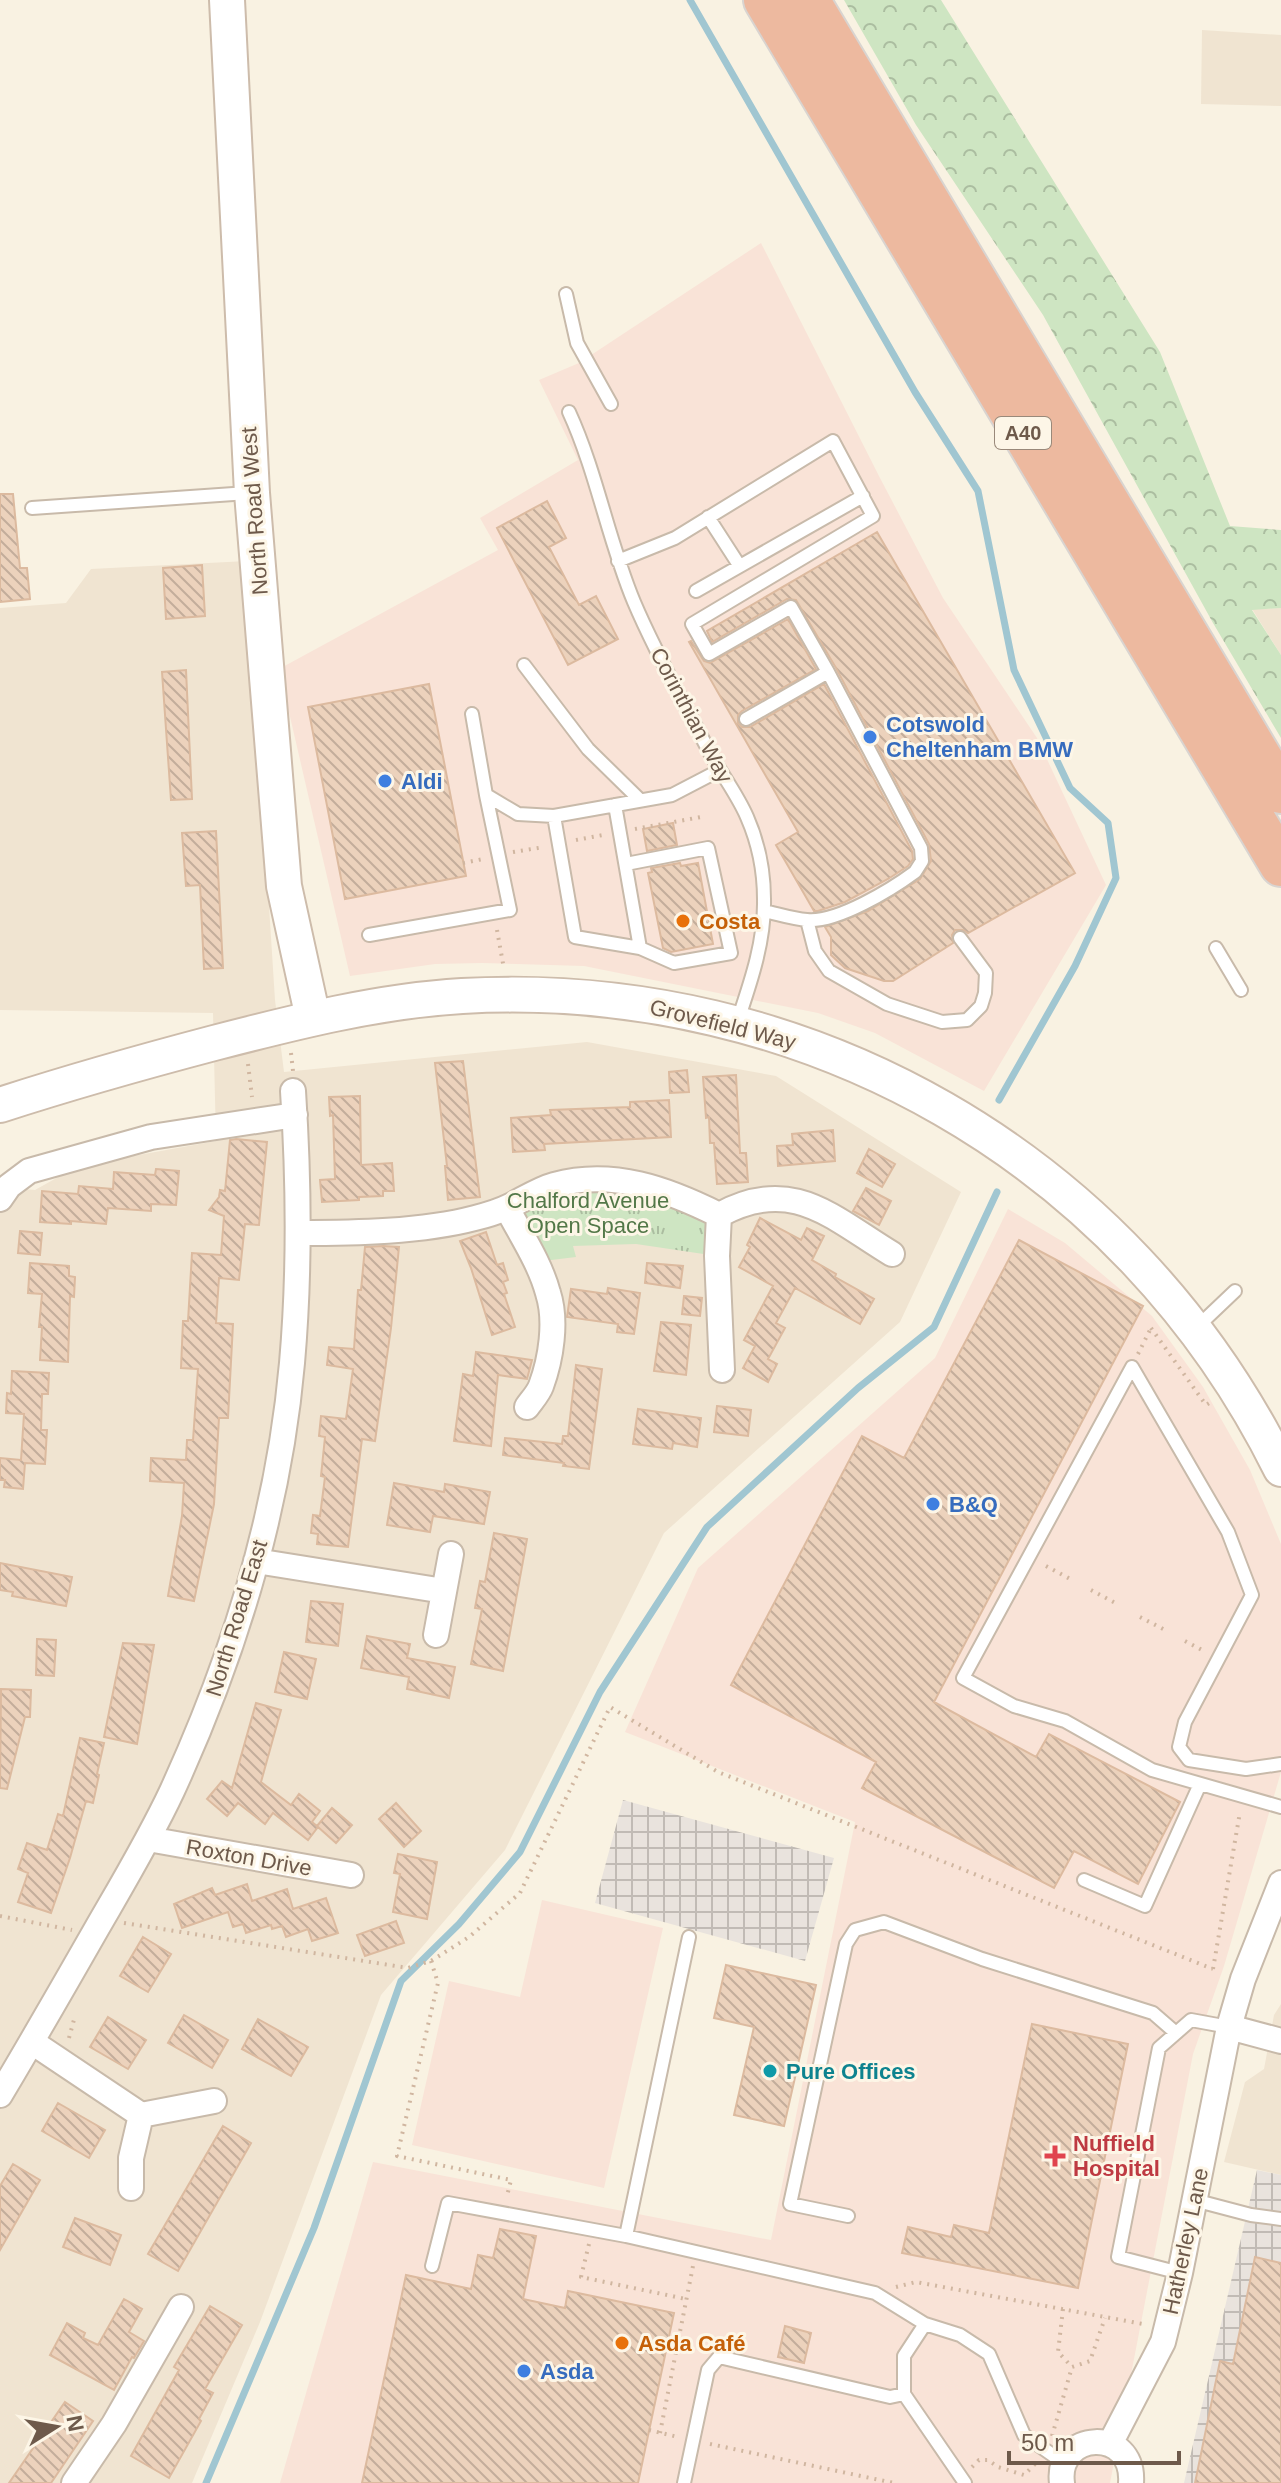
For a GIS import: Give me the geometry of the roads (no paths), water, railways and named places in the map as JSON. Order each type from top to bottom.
[{"type":"highway","name":"A40","points":[[765,0],[1281,865]]},
{"type":"highway","name":"A40","points":[[808,0],[1281,792]]},
{"type":"street","name":"North Road West","points":[[227,0],[252,493],[284,886],[313,1018]]},
{"type":"street","name":"Grovefield Way","points":[[0,1105],[154,1059],[313,1018],[402,1002],[527,994],[642,1004],[737,1023],[806,1045],[906,1087],[999,1142],[1064,1192],[1124,1247],[1195,1329],[1245,1403],[1280,1467]]},
{"type":"street","name":"North Road East","points":[[0,1199],[9,1186],[29,1171],[151,1137],[256,1120],[294,1103],[299,1233],[288,1392],[271,1497],[242,1609],[210,1701],[148,1839],[0,2095]]},
{"type":"street","points":[[299,1233],[346,1233],[474,1218],[507,1208],[552,1186],[583,1179],[654,1186],[719,1215]]},
{"type":"street","points":[[719,1215],[750,1201],[769,1198],[807,1203],[892,1254]]},
{"type":"street","points":[[507,1208],[548,1292],[553,1318],[540,1388],[527,1407]]},
{"type":"street","points":[[719,1215],[717,1256],[722,1370]]},
{"type":"street","points":[[436,1635],[451,1554]]},
{"type":"street","points":[[256,1561],[444,1591]]},
{"type":"street","name":"Roxton Drive","points":[[148,1839],[351,1875]]},
{"type":"street","name":"Hatherley Lane","points":[[1110,2444],[1163,2342],[1180,2273],[1229,2027],[1243,1979],[1281,1883]]},
{"type":"street","name":"Hatherley Lane","points":[[1258,1944],[1281,1924]]},
{"type":"street","points":[[1229,2027],[1281,2041]]},
{"type":"street","points":[[32,2042],[141,2115],[214,2101]]},
{"type":"street","points":[[131,2188],[131,2158],[141,2115]]},
{"type":"street","points":[[74,2483],[114,2424],[181,2307]]},
{"type":"street","points":[[1058,2466],[1083,2444],[1096,2441],[1110,2444],[1127,2459],[1131,2483]]},
{"type":"lane","points":[[566,294],[577,343],[611,404]]},
{"type":"lane","name":"Corinthian Way","points":[[569,412],[581,438],[618,561],[651,640],[747,817],[756,843],[762,869],[764,911],[759,949],[737,1023]]},
{"type":"lane","points":[[618,561],[675,538],[833,441],[873,516],[692,624],[709,654],[791,607],[921,848],[922,861],[915,872],[843,912],[807,920],[764,911]]},
{"type":"lane","points":[[32,508],[252,493]]},
{"type":"lane","points":[[696,591],[863,496]]},
{"type":"lane","points":[[708,517],[739,565]]},
{"type":"lane","points":[[524,665],[588,749],[640,800]]},
{"type":"lane","points":[[746,719],[828,672]]},
{"type":"lane","points":[[369,935],[510,910],[472,714]]},
{"type":"lane","points":[[486,795],[518,814],[554,816],[672,795],[720,770]]},
{"type":"lane","points":[[615,805],[640,948]]},
{"type":"lane","points":[[554,816],[575,937],[640,948],[674,963],[731,953],[708,848],[626,864]]},
{"type":"lane","points":[[807,920],[815,951],[829,971],[887,1004],[942,1022],[967,1020],[981,1006],[985,993],[986,973],[960,938]]},
{"type":"lane","points":[[1216,948],[1241,990]]},
{"type":"lane","points":[[1195,1329],[1235,1291]]},
{"type":"lane","points":[[1281,1764],[1246,1769],[1189,1760],[1179,1747],[1185,1722],[1252,1595],[1228,1532],[1132,1367],[963,1678],[1014,1706],[1065,1721],[1152,1770],[1281,1807]]},
{"type":"lane","points":[[1084,1880],[1145,1906],[1200,1784]]},
{"type":"lane","points":[[848,2216],[790,2204],[846,1944],[855,1930],[884,1922],[982,1959],[1153,2013],[1176,2033]]},
{"type":"lane","points":[[626,2236],[689,1937]]},
{"type":"lane","points":[[1180,2273],[1118,2257],[1159,2048],[1191,2020],[1229,2027]]},
{"type":"lane","points":[[1194,2200],[1251,2215],[1281,2219]]},
{"type":"lane","points":[[432,2266],[448,2203],[626,2236],[875,2293],[925,2324],[960,2335],[989,2354],[1024,2435],[1058,2466]]},
{"type":"lane","points":[[925,2324],[904,2356],[904,2394],[965,2481]]},
{"type":"lane","points":[[684,2483],[708,2370],[719,2357],[890,2397],[904,2394]]},
{"type":"waterway","points":[[690,0],[915,392],[978,491],[1014,670],[1070,788],[1108,823],[1116,878],[1075,966],[999,1100]]},
{"type":"waterway","points":[[206,2483],[314,2228],[401,1981],[459,1924],[520,1852],[600,1692],[707,1527],[858,1388],[934,1327],[997,1192]]},
{"type":"place","name":"Cotswold Cheltenham BMW","points":[[870,737]]},
{"type":"place","name":"Aldi","points":[[385,781]]},
{"type":"place","name":"Costa","points":[[683,921]]},
{"type":"place","name":"B&Q","points":[[933,1504]]},
{"type":"place","name":"Pure Offices","points":[[770,2071]]},
{"type":"place","name":"Nuffield Hospital","points":[[1055,2156]]},
{"type":"place","name":"Asda Café","points":[[622,2343]]},
{"type":"place","name":"Asda","points":[[524,2371]]},
{"type":"park label","name":"Chalford Avenue Open Space","points":[[588,1212]]}]
